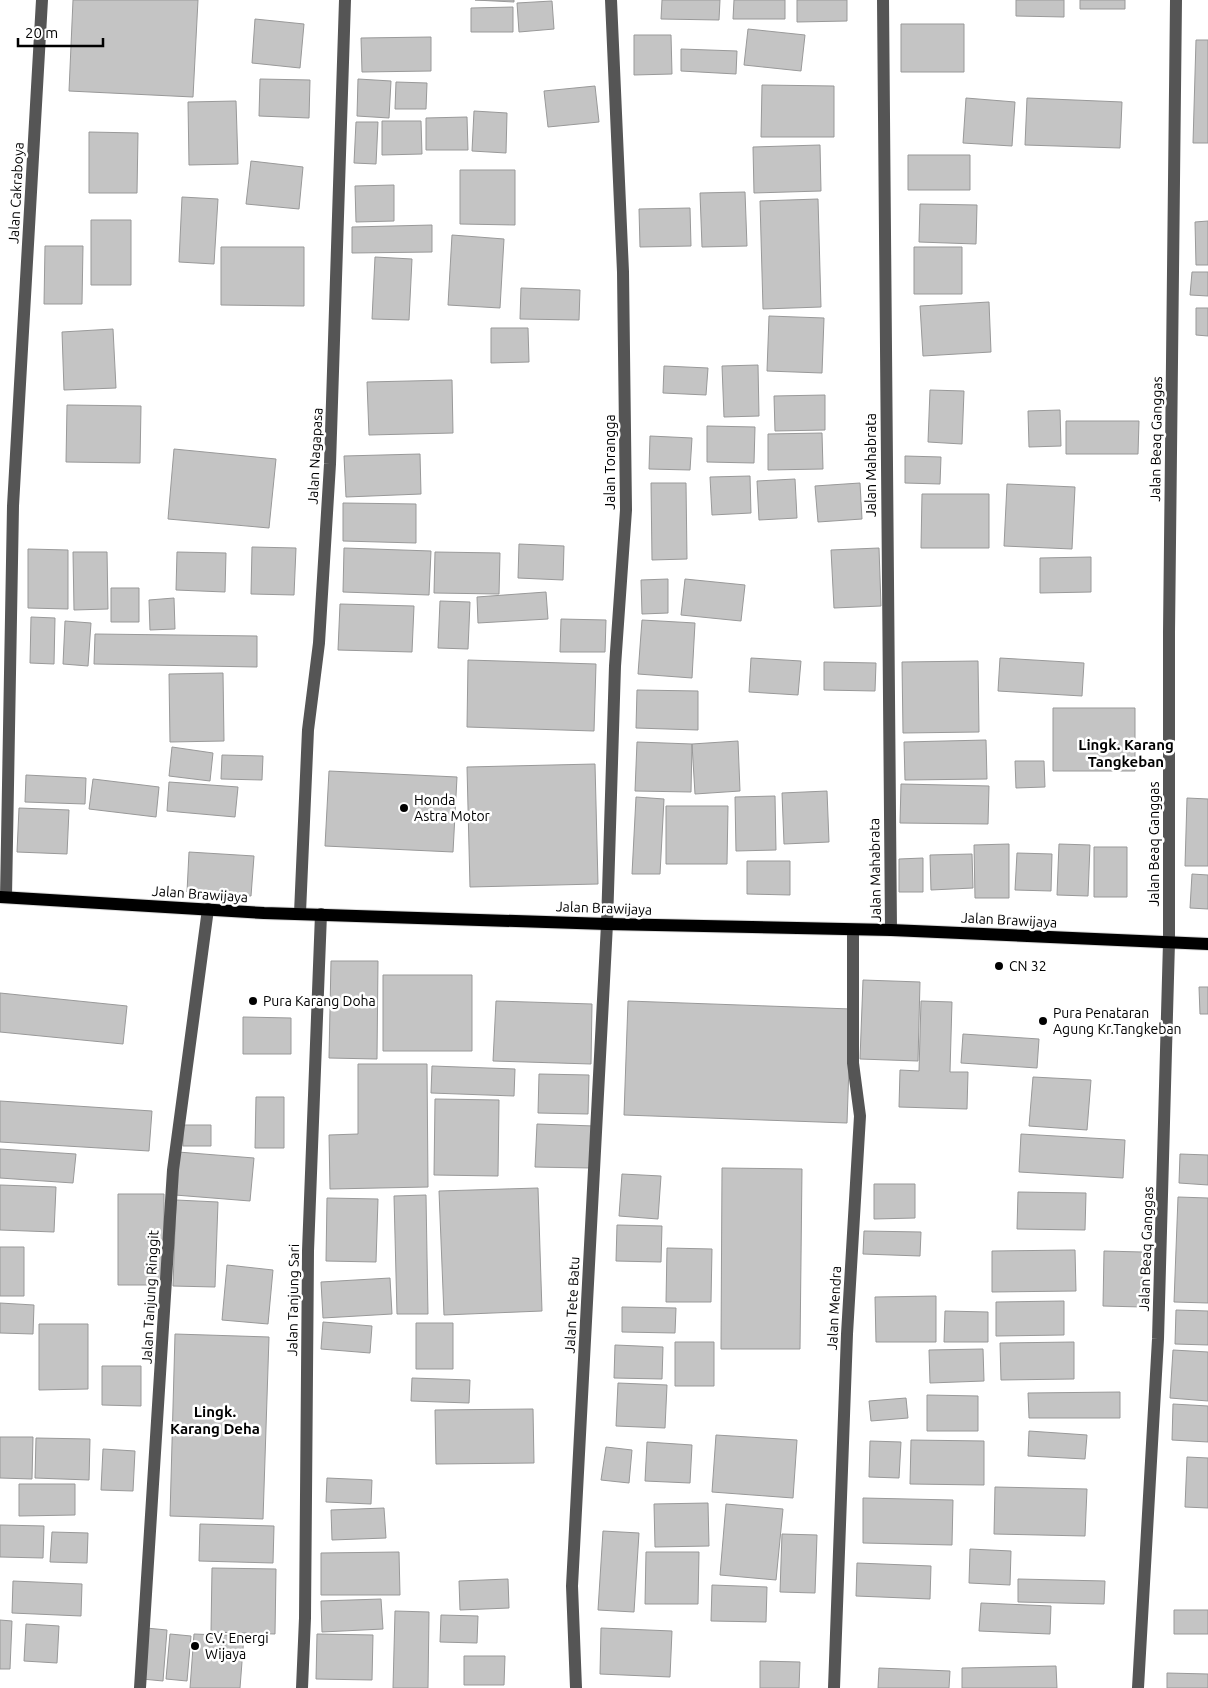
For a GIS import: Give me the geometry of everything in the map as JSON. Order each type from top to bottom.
[{"type":"main road","name":"Jalan Brawijaya","points":[[3,897],[322,914],[608,924],[891,930],[1208,944]]},
{"type":"street","name":"Jalan Cakraboya","points":[[3,897],[14,506],[42,0]]},
{"type":"street","name":"Jalan Nagapasa","points":[[300,913],[308,730],[319,643],[330,464],[345,0]]},
{"type":"street","name":"Jalan Torangga","points":[[608,924],[615,666],[626,510],[623,272],[611,0]]},
{"type":"street","name":"Jalan Mahabrata","points":[[883,0],[891,930]]},
{"type":"street","name":"Jalan Beaq Ganggas","points":[[1138,1688],[1158,1339],[1169,942],[1169,623],[1176,0]]},
{"type":"street","name":"Jalan Tanjung Ringgit","points":[[140,1688],[173,1170],[208,909]]},
{"type":"street","name":"Jalan Tanjung Sari","points":[[302,1688],[305,1618],[308,1251],[322,914]]},
{"type":"street","name":"Jalan Tete Batu","points":[[576,1688],[572,1586],[608,924]]},
{"type":"street","name":"Jalan Mendra","points":[[834,1688],[847,1334],[860,1116],[853,1063],[853,930]]},
{"type":"building","points":[[73,0],[198,0],[193,97],[69,91]]},
{"type":"building","points":[[475,0],[514,0],[514,2]]},
{"type":"building","points":[[662,0],[720,0],[719,20],[661,19]]},
{"type":"building","points":[[734,0],[785,0],[785,19],[733,19]]},
{"type":"building","points":[[797,0],[847,0],[847,21],[797,22]]},
{"type":"building","points":[[1016,0],[1064,0],[1064,17],[1016,16]]},
{"type":"building","points":[[1080,0],[1125,0],[1125,9],[1080,9]]},
{"type":"building","points":[[552,1],[554,29],[519,32],[517,3]]},
{"type":"building","points":[[513,7],[513,32],[471,32],[471,8]]},
{"type":"building","points":[[255,19],[304,24],[300,68],[252,63]]},
{"type":"building","points":[[901,24],[964,24],[964,72],[901,72]]},
{"type":"building","points":[[748,29],[805,35],[801,71],[744,65]]},
{"type":"building","points":[[634,35],[671,35],[672,74],[634,75]]},
{"type":"building","points":[[431,37],[431,71],[362,72],[361,38]]},
{"type":"building","points":[[1196,40],[1208,40],[1208,143],[1193,143]]},
{"type":"building","points":[[681,49],[737,51],[736,74],[681,71]]},
{"type":"building","points":[[260,79],[310,80],[309,118],[259,116]]},
{"type":"building","points":[[358,79],[391,81],[389,118],[357,116]]},
{"type":"building","points":[[396,82],[427,83],[426,109],[395,109]]},
{"type":"building","points":[[762,85],[834,86],[834,137],[761,137]]},
{"type":"building","points":[[595,86],[599,122],[548,127],[544,91]]},
{"type":"building","points":[[966,98],[1015,102],[1012,146],[963,143]]},
{"type":"building","points":[[1027,98],[1122,102],[1120,148],[1025,145]]},
{"type":"building","points":[[236,101],[238,164],[189,165],[188,102]]},
{"type":"building","points":[[474,111],[507,113],[506,153],[472,151]]},
{"type":"building","points":[[467,117],[468,150],[426,150],[426,118]]},
{"type":"building","points":[[382,121],[421,121],[422,154],[382,155]]},
{"type":"building","points":[[356,122],[378,122],[376,164],[354,163]]},
{"type":"building","points":[[89,132],[138,133],[137,193],[89,193]]},
{"type":"building","points":[[820,145],[821,191],[754,193],[753,147]]},
{"type":"building","points":[[908,155],[970,155],[970,190],[908,190]]},
{"type":"building","points":[[251,161],[303,167],[299,209],[246,204]]},
{"type":"building","points":[[460,170],[515,170],[515,225],[460,224]]},
{"type":"building","points":[[394,185],[394,221],[356,222],[355,186]]},
{"type":"building","points":[[745,192],[747,246],[702,247],[700,193]]},
{"type":"building","points":[[182,197],[218,199],[214,264],[179,262]]},
{"type":"building","points":[[818,199],[821,307],[763,309],[760,201]]},
{"type":"building","points":[[920,204],[977,205],[976,244],[919,242]]},
{"type":"building","points":[[690,208],[691,246],[640,247],[639,209]]},
{"type":"building","points":[[91,220],[131,220],[131,285],[91,285]]},
{"type":"building","points":[[1208,221],[1208,265],[1196,265],[1195,222]]},
{"type":"building","points":[[432,225],[432,252],[352,253],[352,227]]},
{"type":"building","points":[[452,235],[504,239],[500,308],[448,305]]},
{"type":"building","points":[[45,246],[83,246],[82,304],[44,304]]},
{"type":"building","points":[[221,247],[304,247],[304,306],[221,305]]},
{"type":"building","points":[[914,247],[962,247],[962,294],[914,294]]},
{"type":"building","points":[[375,257],[412,259],[409,320],[372,319]]},
{"type":"building","points":[[1192,272],[1208,272],[1208,296],[1190,295]]},
{"type":"building","points":[[521,288],[580,290],[579,320],[520,319]]},
{"type":"building","points":[[989,302],[991,352],[923,356],[920,306]]},
{"type":"building","points":[[1196,308],[1208,308],[1208,336],[1196,335]]},
{"type":"building","points":[[769,316],[824,318],[822,373],[767,371]]},
{"type":"building","points":[[491,328],[528,328],[529,362],[491,363]]},
{"type":"building","points":[[113,329],[116,388],[64,390],[62,332]]},
{"type":"building","points":[[758,365],[759,416],[724,417],[722,366]]},
{"type":"building","points":[[664,366],[708,368],[706,395],[663,393]]},
{"type":"building","points":[[452,380],[453,433],[369,435],[367,382]]},
{"type":"building","points":[[930,390],[964,391],[962,444],[928,442]]},
{"type":"building","points":[[825,395],[825,430],[775,431],[774,396]]},
{"type":"building","points":[[67,405],[141,406],[140,463],[66,462]]},
{"type":"building","points":[[1060,410],[1061,446],[1029,447],[1028,411]]},
{"type":"building","points":[[1066,421],[1139,421],[1138,454],[1066,454]]},
{"type":"building","points":[[707,426],[755,427],[754,463],[707,462]]},
{"type":"building","points":[[822,433],[823,469],[768,470],[768,434]]},
{"type":"building","points":[[650,436],[692,438],[690,470],[649,469]]},
{"type":"building","points":[[174,449],[276,459],[269,528],[168,519]]},
{"type":"building","points":[[420,454],[421,494],[346,497],[344,456]]},
{"type":"building","points":[[905,456],[941,457],[940,484],[905,483]]},
{"type":"building","points":[[750,476],[751,513],[712,515],[710,477]]},
{"type":"building","points":[[795,479],[797,518],[759,520],[757,481]]},
{"type":"building","points":[[651,483],[686,483],[687,559],[652,560]]},
{"type":"building","points":[[860,483],[862,519],[818,522],[815,486]]},
{"type":"building","points":[[1007,484],[1075,487],[1072,549],[1004,546]]},
{"type":"building","points":[[922,494],[989,494],[989,548],[921,548]]},
{"type":"building","points":[[343,503],[416,504],[416,543],[343,541]]},
{"type":"building","points":[[519,544],[564,546],[563,580],[518,578]]},
{"type":"building","points":[[252,547],[296,548],[294,595],[251,594]]},
{"type":"building","points":[[344,548],[431,551],[429,595],[343,592]]},
{"type":"building","points":[[879,548],[881,606],[834,608],[831,550]]},
{"type":"building","points":[[28,549],[68,550],[68,609],[28,608]]},
{"type":"building","points":[[73,552],[107,552],[108,609],[74,610]]},
{"type":"building","points":[[177,552],[226,553],[225,592],[176,590]]},
{"type":"building","points":[[435,552],[500,553],[499,594],[434,593]]},
{"type":"building","points":[[1091,557],[1091,592],[1040,593],[1040,558]]},
{"type":"building","points":[[668,579],[668,613],[642,614],[641,580]]},
{"type":"building","points":[[685,579],[745,585],[741,621],[681,615]]},
{"type":"building","points":[[111,588],[139,588],[139,622],[111,622]]},
{"type":"building","points":[[546,592],[548,619],[478,623],[477,597]]},
{"type":"building","points":[[174,598],[175,629],[150,630],[149,600]]},
{"type":"building","points":[[440,601],[470,602],[468,649],[438,648]]},
{"type":"building","points":[[340,604],[414,606],[412,652],[338,650]]},
{"type":"building","points":[[31,617],[55,618],[54,664],[30,663]]},
{"type":"building","points":[[561,619],[606,620],[605,652],[560,652]]},
{"type":"building","points":[[642,620],[695,623],[692,678],[638,674]]},
{"type":"building","points":[[65,621],[91,623],[88,666],[63,664]]},
{"type":"building","points":[[95,634],[257,636],[257,667],[94,664]]},
{"type":"building","points":[[751,658],[801,661],[798,695],[749,692]]},
{"type":"building","points":[[1000,658],[1084,663],[1082,696],[998,691]]},
{"type":"building","points":[[468,660],[596,664],[594,731],[467,727]]},
{"type":"building","points":[[978,661],[979,732],[903,733],[902,662]]},
{"type":"building","points":[[824,662],[876,663],[875,691],[824,690]]},
{"type":"building","points":[[223,673],[224,741],[170,742],[169,674]]},
{"type":"building","points":[[637,690],[698,691],[698,730],[636,728]]},
{"type":"building","points":[[1053,708],[1135,708],[1135,771],[1053,771]]},
{"type":"building","points":[[986,740],[987,779],[905,780],[904,742]]},
{"type":"building","points":[[738,741],[740,791],[695,794],[692,744]]},
{"type":"building","points":[[637,742],[692,744],[691,792],[635,791]]},
{"type":"building","points":[[172,747],[213,753],[210,781],[169,776]]},
{"type":"building","points":[[222,755],[263,756],[262,780],[221,779]]},
{"type":"building","points":[[1015,761],[1044,761],[1045,787],[1016,788]]},
{"type":"building","points":[[595,764],[598,884],[470,887],[467,767]]},
{"type":"building","points":[[329,771],[457,777],[453,852],[325,846]]},
{"type":"building","points":[[26,775],[86,778],[85,804],[25,802]]},
{"type":"building","points":[[93,779],[159,787],[156,817],[89,809]]},
{"type":"building","points":[[169,782],[238,787],[235,817],[167,811]]},
{"type":"building","points":[[901,784],[989,786],[988,824],[900,823]]},
{"type":"building","points":[[827,791],[829,842],[784,844],[782,793]]},
{"type":"building","points":[[775,796],[776,850],[736,851],[735,797]]},
{"type":"building","points":[[636,797],[664,799],[660,874],[632,874]]},
{"type":"building","points":[[1187,798],[1208,799],[1208,866],[1185,866]]},
{"type":"building","points":[[666,806],[728,806],[727,864],[666,864]]},
{"type":"building","points":[[19,808],[69,810],[67,854],[17,852]]},
{"type":"building","points":[[1009,844],[1009,898],[975,898],[974,845]]},
{"type":"building","points":[[1059,844],[1090,845],[1088,896],[1057,895]]},
{"type":"building","points":[[1094,847],[1127,847],[1127,897],[1094,897]]},
{"type":"building","points":[[189,852],[254,856],[251,896],[187,892]]},
{"type":"building","points":[[1017,853],[1052,854],[1051,891],[1015,890]]},
{"type":"building","points":[[972,854],[973,888],[931,890],[930,855]]},
{"type":"building","points":[[923,858],[923,892],[899,892],[899,859]]},
{"type":"building","points":[[747,861],[790,861],[790,895],[747,894]]},
{"type":"building","points":[[1192,874],[1208,875],[1208,909],[1190,908]]},
{"type":"building","points":[[331,961],[378,961],[377,1059],[329,1058]]},
{"type":"building","points":[[383,975],[472,975],[472,1051],[383,1051]]},
{"type":"building","points":[[863,980],[920,982],[918,1061],[860,1059]]},
{"type":"building","points":[[1199,987],[1208,987],[1208,1014],[1200,1014]]},
{"type":"building","points":[[0,993],[127,1006],[123,1044],[0,1032]]},
{"type":"building","points":[[496,1001],[592,1004],[591,1064],[493,1061]]},
{"type":"building","points":[[628,1001],[851,1009],[847,1123],[624,1115]]},
{"type":"building","points":[[921,1001],[952,1002],[950,1072],[968,1072],[967,1109],[899,1107],[900,1070],[919,1071]]},
{"type":"building","points":[[243,1017],[291,1018],[291,1054],[243,1054]]},
{"type":"building","points":[[963,1034],[1039,1039],[1037,1068],[961,1063]]},
{"type":"building","points":[[358,1064],[427,1064],[428,1187],[330,1189],[329,1135],[358,1134]]},
{"type":"building","points":[[432,1066],[515,1069],[514,1096],[431,1093]]},
{"type":"building","points":[[539,1074],[589,1075],[588,1114],[538,1113]]},
{"type":"building","points":[[1033,1077],[1091,1080],[1087,1130],[1029,1126]]},
{"type":"building","points":[[256,1097],[284,1097],[284,1148],[255,1148]]},
{"type":"building","points":[[435,1099],[499,1100],[498,1176],[434,1175]]},
{"type":"building","points":[[0,1101],[152,1111],[149,1151],[0,1142]]},
{"type":"building","points":[[537,1124],[594,1126],[592,1168],[535,1167]]},
{"type":"building","points":[[183,1125],[211,1125],[211,1146],[183,1146]]},
{"type":"building","points":[[1021,1134],[1125,1140],[1123,1178],[1019,1172]]},
{"type":"building","points":[[0,1149],[76,1154],[73,1183],[0,1178]]},
{"type":"building","points":[[178,1152],[254,1158],[250,1201],[175,1195]]},
{"type":"building","points":[[1180,1154],[1208,1155],[1208,1185],[1179,1183]]},
{"type":"building","points":[[722,1168],[802,1169],[800,1349],[721,1349]]},
{"type":"building","points":[[622,1174],[661,1176],[658,1219],[619,1216]]},
{"type":"building","points":[[874,1184],[915,1184],[915,1218],[874,1219]]},
{"type":"building","points":[[0,1185],[56,1187],[54,1232],[0,1230]]},
{"type":"building","points":[[538,1188],[542,1311],[444,1315],[439,1191]]},
{"type":"building","points":[[1018,1192],[1086,1193],[1085,1230],[1017,1229]]},
{"type":"building","points":[[118,1194],[164,1194],[164,1285],[118,1285]]},
{"type":"building","points":[[426,1195],[428,1314],[397,1314],[394,1196]]},
{"type":"building","points":[[1178,1197],[1208,1198],[1208,1303],[1174,1302]]},
{"type":"building","points":[[327,1198],[378,1199],[376,1262],[326,1261]]},
{"type":"building","points":[[176,1200],[218,1202],[215,1287],[173,1286]]},
{"type":"building","points":[[617,1225],[662,1226],[661,1262],[616,1261]]},
{"type":"building","points":[[864,1231],[921,1232],[920,1256],[863,1254]]},
{"type":"building","points":[[0,1247],[24,1247],[24,1296],[0,1296]]},
{"type":"building","points":[[667,1248],[712,1249],[711,1302],[666,1302]]},
{"type":"building","points":[[1075,1250],[1076,1291],[992,1292],[992,1251]]},
{"type":"building","points":[[1104,1251],[1142,1252],[1142,1307],[1103,1306]]},
{"type":"building","points":[[227,1265],[273,1270],[268,1324],[222,1320]]},
{"type":"building","points":[[390,1278],[392,1314],[323,1318],[321,1282]]},
{"type":"building","points":[[936,1296],[936,1342],[876,1342],[875,1297]]},
{"type":"building","points":[[1064,1301],[1064,1335],[996,1336],[996,1302]]},
{"type":"building","points":[[0,1303],[34,1305],[33,1334],[0,1333]]},
{"type":"building","points":[[622,1307],[676,1308],[675,1333],[622,1332]]},
{"type":"building","points":[[1176,1310],[1208,1311],[1208,1345],[1175,1344]]},
{"type":"building","points":[[945,1311],[988,1312],[988,1342],[944,1342]]},
{"type":"building","points":[[323,1322],[372,1326],[370,1353],[321,1349]]},
{"type":"building","points":[[416,1323],[453,1323],[453,1369],[416,1369]]},
{"type":"building","points":[[39,1324],[88,1324],[88,1389],[39,1390]]},
{"type":"building","points":[[175,1334],[269,1337],[263,1519],[170,1516]]},
{"type":"building","points":[[675,1342],[714,1342],[714,1386],[675,1386]]},
{"type":"building","points":[[1074,1342],[1074,1379],[1001,1380],[1000,1343]]},
{"type":"building","points":[[615,1345],[663,1347],[662,1379],[614,1378]]},
{"type":"building","points":[[983,1349],[984,1381],[930,1383],[929,1350]]},
{"type":"building","points":[[1173,1350],[1208,1352],[1208,1401],[1170,1398]]},
{"type":"building","points":[[102,1366],[141,1366],[141,1406],[102,1405]]},
{"type":"building","points":[[412,1378],[470,1380],[469,1403],[411,1401]]},
{"type":"building","points":[[618,1383],[667,1385],[665,1428],[616,1426]]},
{"type":"building","points":[[1120,1392],[1120,1418],[1029,1418],[1028,1393]]},
{"type":"building","points":[[927,1395],[978,1396],[978,1431],[927,1431]]},
{"type":"building","points":[[906,1398],[908,1418],[871,1421],[869,1401]]},
{"type":"building","points":[[1173,1404],[1208,1406],[1208,1442],[1172,1440]]},
{"type":"building","points":[[533,1409],[534,1463],[436,1464],[435,1410]]},
{"type":"building","points":[[1029,1431],[1087,1435],[1085,1459],[1028,1456]]},
{"type":"building","points":[[716,1435],[797,1440],[793,1498],[712,1492]]},
{"type":"building","points":[[0,1437],[33,1437],[32,1479],[0,1478]]},
{"type":"building","points":[[36,1438],[90,1439],[89,1480],[35,1478]]},
{"type":"building","points":[[911,1440],[984,1441],[984,1485],[910,1484]]},
{"type":"building","points":[[870,1441],[901,1442],[899,1478],[869,1477]]},
{"type":"building","points":[[647,1442],[692,1445],[690,1483],[645,1481]]},
{"type":"building","points":[[606,1447],[632,1450],[629,1483],[601,1480]]},
{"type":"building","points":[[103,1449],[135,1451],[133,1491],[101,1490]]},
{"type":"building","points":[[1187,1457],[1208,1458],[1208,1508],[1185,1507]]},
{"type":"building","points":[[327,1478],[372,1480],[371,1504],[326,1502]]},
{"type":"building","points":[[19,1484],[75,1484],[75,1515],[19,1516]]},
{"type":"building","points":[[995,1487],[1087,1489],[1085,1536],[994,1534]]},
{"type":"building","points":[[863,1498],[953,1500],[952,1545],[863,1543]]},
{"type":"building","points":[[708,1503],[709,1546],[655,1547],[654,1504]]},
{"type":"building","points":[[726,1504],[783,1509],[776,1580],[720,1575]]},
{"type":"building","points":[[384,1508],[386,1538],[332,1540],[331,1510]]},
{"type":"building","points":[[200,1524],[274,1526],[273,1563],[199,1561]]},
{"type":"building","points":[[0,1525],[44,1526],[43,1558],[0,1557]]},
{"type":"building","points":[[603,1531],[639,1533],[634,1612],[598,1610]]},
{"type":"building","points":[[52,1532],[88,1533],[87,1563],[50,1562]]},
{"type":"building","points":[[782,1534],[817,1535],[815,1593],[780,1592]]},
{"type":"building","points":[[970,1549],[1011,1551],[1010,1585],[969,1583]]},
{"type":"building","points":[[399,1552],[400,1595],[321,1595],[321,1553]]},
{"type":"building","points":[[646,1552],[699,1552],[698,1604],[645,1604]]},
{"type":"building","points":[[857,1563],[931,1566],[930,1599],[856,1596]]},
{"type":"building","points":[[212,1568],[276,1569],[275,1634],[211,1632]]},
{"type":"building","points":[[508,1579],[509,1608],[460,1610],[459,1581]]},
{"type":"building","points":[[1018,1579],[1105,1581],[1104,1604],[1018,1602]]},
{"type":"building","points":[[13,1581],[82,1584],[81,1616],[12,1613]]},
{"type":"building","points":[[712,1585],[767,1587],[766,1622],[711,1621]]},
{"type":"building","points":[[381,1599],[383,1629],[322,1632],[321,1601]]},
{"type":"building","points":[[981,1603],[1051,1606],[1050,1634],[979,1631]]},
{"type":"building","points":[[1174,1610],[1208,1610],[1208,1634],[1174,1634]]},
{"type":"building","points":[[395,1611],[429,1612],[428,1688],[393,1688]]},
{"type":"building","points":[[441,1615],[478,1616],[477,1643],[440,1642]]},
{"type":"building","points":[[0,1620],[12,1621],[10,1669],[0,1669]]},
{"type":"building","points":[[26,1624],[59,1626],[57,1663],[24,1661]]},
{"type":"building","points":[[146,1628],[167,1630],[163,1681],[142,1679]]},
{"type":"building","points":[[601,1628],[672,1631],[670,1677],[600,1674]]},
{"type":"building","points":[[170,1634],[191,1636],[187,1681],[166,1679]]},
{"type":"building","points":[[194,1634],[244,1636],[240,1688],[190,1688]]},
{"type":"building","points":[[317,1634],[373,1635],[372,1680],[316,1679]]},
{"type":"building","points":[[464,1656],[505,1656],[504,1685],[464,1685]]},
{"type":"building","points":[[760,1661],[800,1662],[799,1688],[760,1688]]},
{"type":"building","points":[[1056,1666],[1057,1688],[962,1688],[962,1668]]},
{"type":"building","points":[[879,1668],[950,1671],[949,1688],[878,1688]]},
{"type":"building","points":[[1167,1673],[1208,1674],[1208,1688],[1167,1688]]},
{"type":"place","name":"Honda Astra Motor","points":[[404,808]]},
{"type":"place","name":"CN 32","points":[[999,966]]},
{"type":"place","name":"Pura Karang Doha","points":[[253,1001]]},
{"type":"place","name":"Pura Penataran Agung Kr.Tangkeban","points":[[1043,1021]]},
{"type":"place","name":"CV. Energi Wijaya","points":[[195,1646]]},
{"type":"district","name":"Lingk. Karang Tangkeban","points":[[1126,754]]},
{"type":"district","name":"Lingk. Karang Deha","points":[[215,1420]]}]
